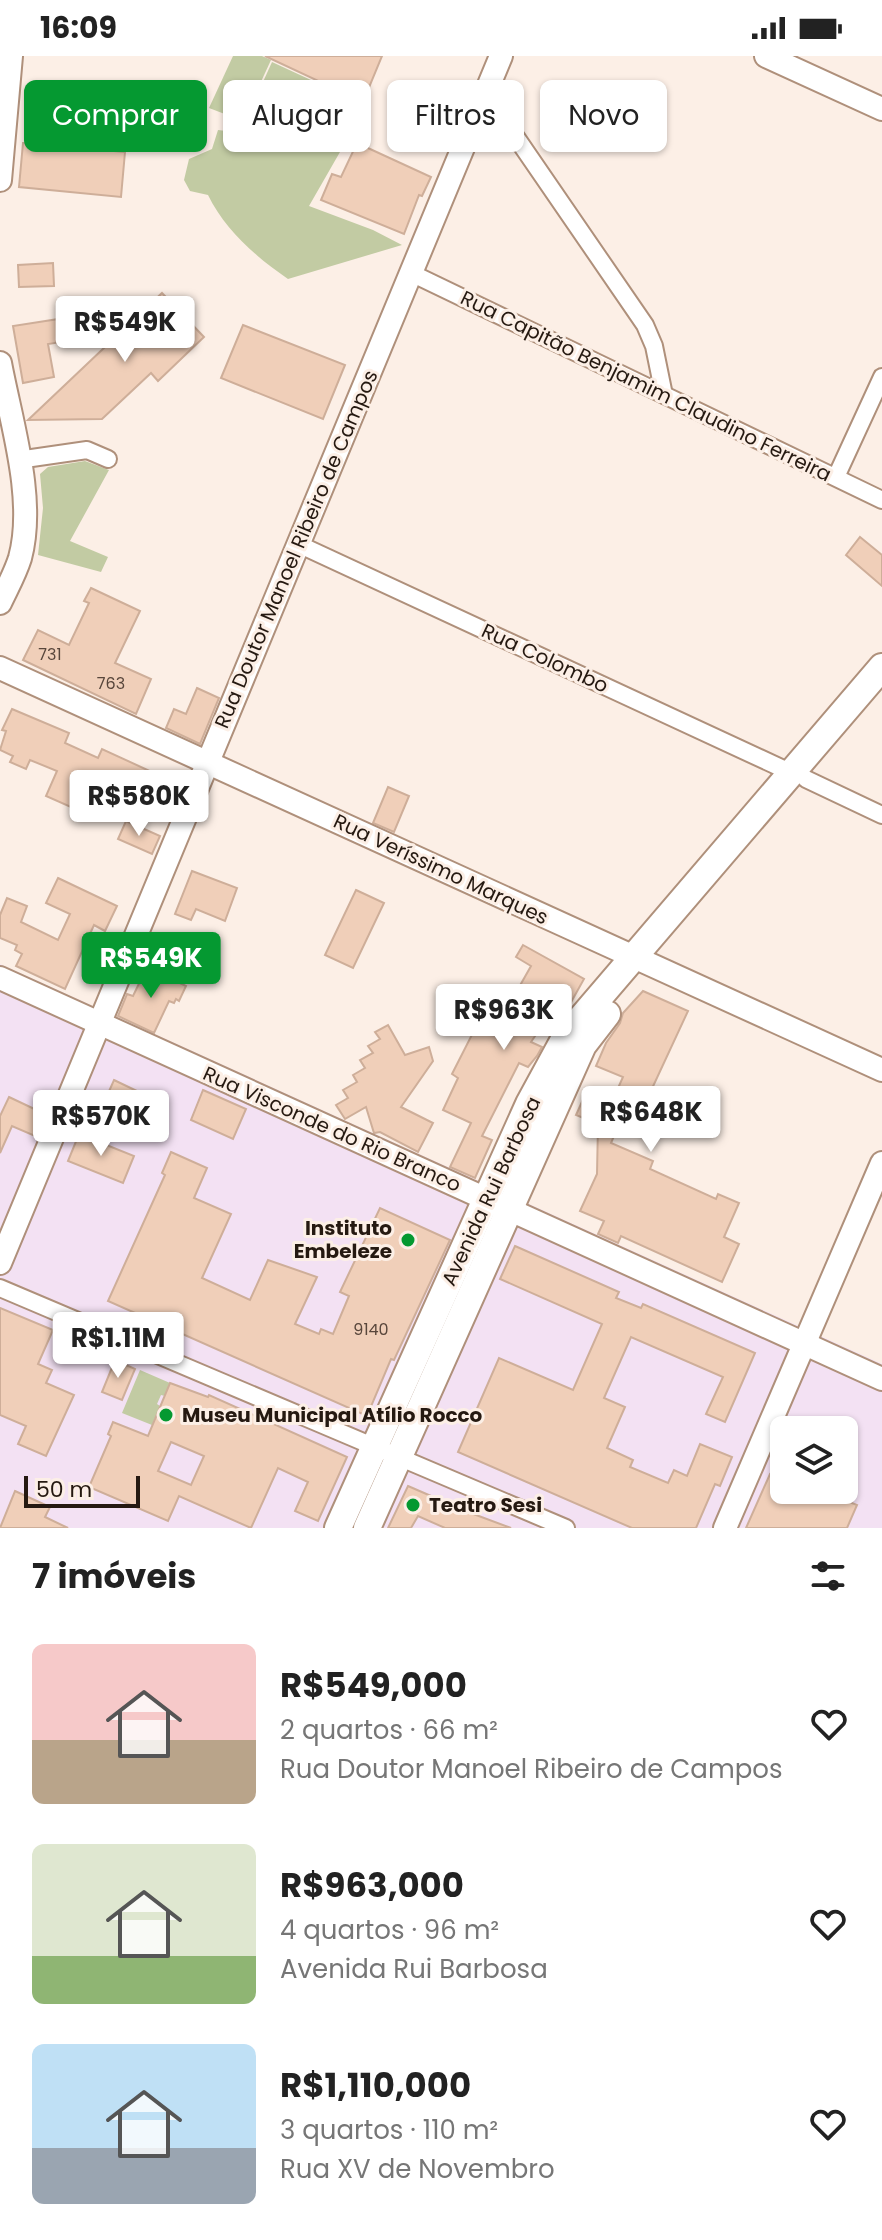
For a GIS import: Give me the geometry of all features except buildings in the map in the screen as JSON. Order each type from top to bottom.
[{"type":"main road","points":[[0,180],[11,56]]},
{"type":"main road","name":"Rua Doutor Manoel Ribeiro de Campos","points":[[490,80],[501,56]]},
{"type":"main road","points":[[766,56],[882,109]]},
{"type":"main road","name":"Rua Doutor Manoel Ribeiro de Campos","points":[[0,1263],[460,152]]},
{"type":"main road","points":[[0,363],[25,512],[24,536],[13,578],[0,603]]},
{"type":"main road","name":"Avenida Rui Barbosa","points":[[367,1528],[387,1452],[487,1199],[529,1104],[566,1036],[640,960],[799,776],[882,667]]},
{"type":"main road","name":"Rua Veríssimo Marques","points":[[0,668],[882,1070]]},
{"type":"main road","name":"Avenida Rui Barbosa","points":[[799,776],[882,692]]},
{"type":"main road","name":"Avenida Rui Barbosa","points":[[338,1528],[387,1452],[511,1210],[583,1045],[640,960]]},
{"type":"main road","name":"Rua Visconde do Rio Branco","points":[[0,978],[882,1379]]},
{"type":"main road","points":[[725,1528],[882,1163]]},
{"type":"street","points":[[524,149],[645,325],[654,346],[664,395]]},
{"type":"street","name":"Rua Capitão Benjamim Claudino Ferreira","points":[[411,273],[882,500]]},
{"type":"street","points":[[836,477],[882,377]]},
{"type":"street","points":[[18,460],[87,450],[108,459]]},
{"type":"street","name":"Rua Colombo","points":[[298,544],[882,815]]},
{"type":"street","points":[[0,1288],[85,1318],[566,1528]]},
{"type":"shaded area","points":[[0,964],[882,1364],[882,1528],[0,1528]]},
{"type":"green space","points":[[233,56],[262,56],[271,60],[262,80],[223,80],[223,113],[209,108]]},
{"type":"green space","points":[[272,62],[311,80],[264,80]]},
{"type":"green space","points":[[218,130],[223,131],[223,152],[340,152],[309,206],[373,230],[402,245],[288,279],[242,242],[223,220],[208,195],[190,191],[184,180],[189,159],[212,149]]},
{"type":"green space","points":[[85,461],[109,470],[70,541],[108,557],[101,572],[38,555],[43,508],[40,474],[48,467]]},
{"type":"green space","points":[[140,1370],[170,1383],[165,1396],[161,1395],[157,1404],[160,1406],[152,1425],[122,1413]]},
{"type":"place","name":"Instituto Embeleze","points":[[408,1240]]},
{"type":"place","name":"Museu Municipal Atílio Rocco","points":[[166,1415]]},
{"type":"place","name":"Teatro Sesi","points":[[413,1505]]}]
